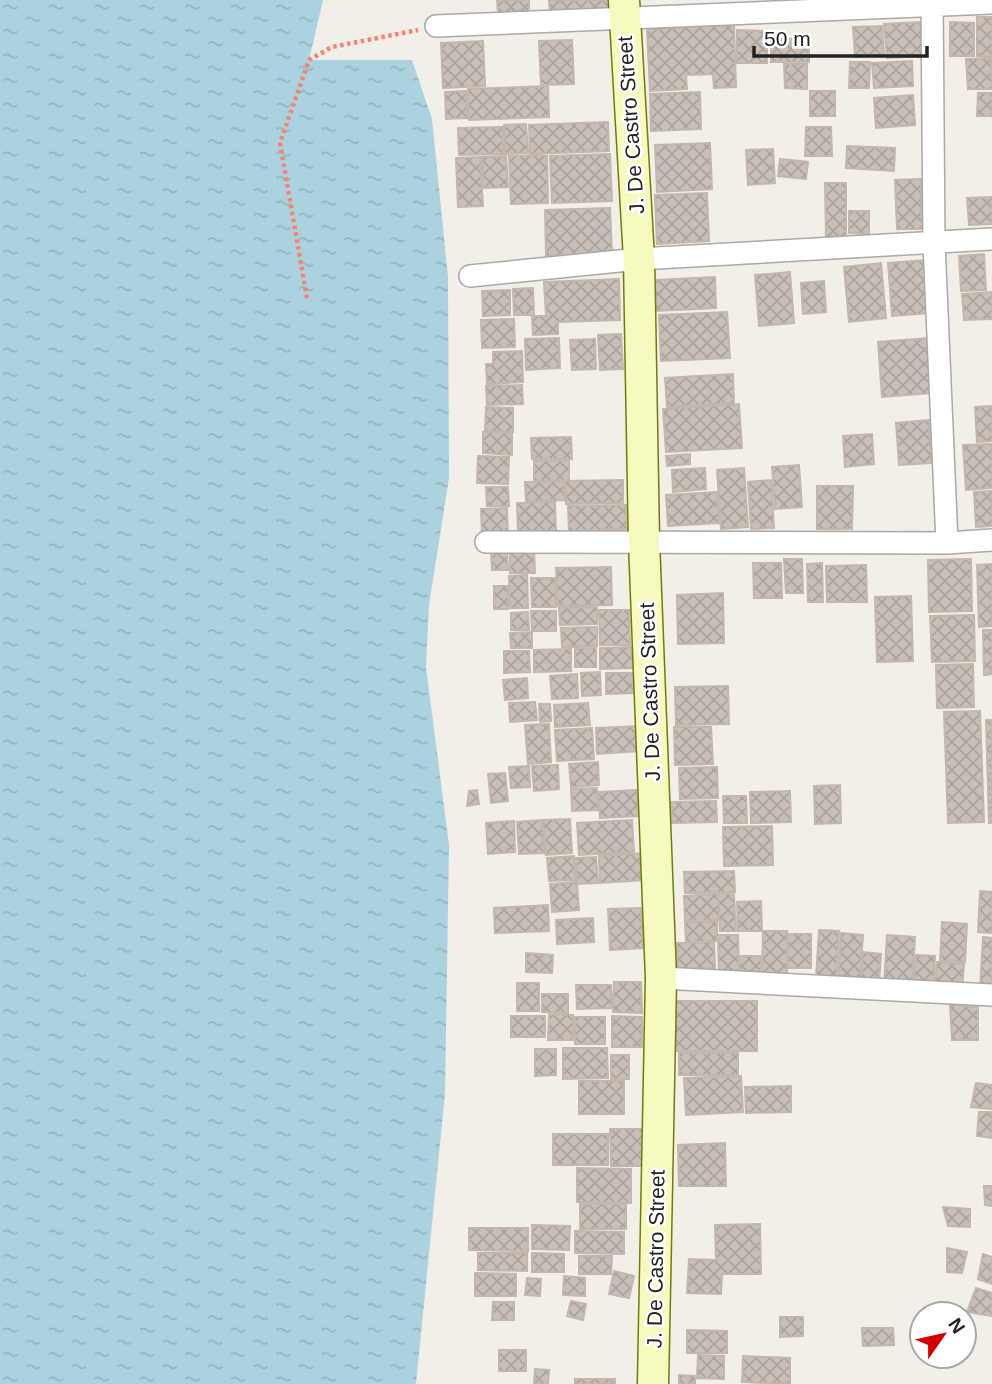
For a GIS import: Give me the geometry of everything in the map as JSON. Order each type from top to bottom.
[{"type":"main road","name":"J. De Castro Street","points":[[624,8],[639,259],[644,541],[661,978],[653,1384]]},
{"type":"street","points":[[436,26],[624,8],[992,3]]},
{"type":"street","points":[[932,4],[934,243],[947,544]]},
{"type":"street","points":[[470,276],[639,259],[992,239]]},
{"type":"street","points":[[486,542],[947,544],[992,540]]},
{"type":"street","points":[[661,978],[992,995]]},
{"type":"path","points":[[307,298],[280,143],[309,60],[332,47],[436,26]]},
{"type":"water","points":[[0,0],[323,0],[309,60],[412,60],[432,119],[448,277],[449,478],[429,605],[426,667],[449,845],[445,1094],[416,1384],[0,1384]]},
{"type":"building","points":[[497,0],[529,0],[529,11],[498,13]]},
{"type":"building","points":[[549,0],[611,0],[611,11],[550,14]]},
{"type":"building","points":[[977,17],[992,17],[992,57],[977,56]]},
{"type":"building","points":[[921,22],[924,56],[887,58],[884,24]]},
{"type":"building","points":[[950,22],[974,23],[974,56],[950,56]]},
{"type":"building","points":[[734,25],[736,87],[714,88],[713,74],[686,75],[687,89],[650,91],[647,29]]},
{"type":"building","points":[[882,26],[884,55],[855,57],[853,27]]},
{"type":"building","points":[[737,30],[767,31],[767,63],[737,63]]},
{"type":"building","points":[[771,39],[809,39],[809,62],[771,62]]},
{"type":"building","points":[[572,40],[574,84],[541,85],[539,41]]},
{"type":"building","points":[[483,41],[485,86],[443,88],[441,43]]},
{"type":"building","points":[[991,58],[992,89],[968,89],[966,59]]},
{"type":"building","points":[[912,61],[913,86],[874,88],[872,63]]},
{"type":"building","points":[[850,62],[870,62],[869,88],[849,88]]},
{"type":"building","points":[[784,64],[807,64],[807,89],[785,88]]},
{"type":"building","points":[[548,86],[549,117],[469,120],[468,89]]},
{"type":"building","points":[[466,91],[467,118],[446,119],[445,92]]},
{"type":"building","points":[[810,91],[835,91],[835,116],[810,116]]},
{"type":"building","points":[[700,92],[701,129],[651,131],[650,94]]},
{"type":"building","points":[[978,93],[992,93],[992,116],[977,116]]},
{"type":"building","points":[[913,95],[915,125],[876,128],[874,98]]},
{"type":"building","points":[[608,122],[609,151],[530,154],[529,125]]},
{"type":"building","points":[[526,124],[528,153],[505,154],[504,125]]},
{"type":"building","points":[[502,127],[503,154],[459,155],[458,128]]},
{"type":"building","points":[[806,127],[831,127],[832,156],[805,156]]},
{"type":"building","points":[[710,143],[712,189],[657,192],[655,145]]},
{"type":"building","points":[[847,146],[895,148],[894,171],[846,168]]},
{"type":"building","points":[[773,149],[775,183],[748,185],[746,150]]},
{"type":"building","points":[[610,154],[612,201],[552,203],[550,156]]},
{"type":"building","points":[[547,155],[548,203],[511,204],[509,156]]},
{"type":"building","points":[[506,156],[508,187],[483,188],[482,157]]},
{"type":"building","points":[[480,157],[483,206],[458,207],[456,158]]},
{"type":"building","points":[[780,159],[808,162],[806,179],[778,176]]},
{"type":"building","points":[[921,179],[922,229],[897,229],[895,180]]},
{"type":"building","points":[[825,183],[846,183],[846,238],[826,238]]},
{"type":"building","points":[[707,193],[709,241],[657,244],[655,195]]},
{"type":"building","points":[[992,197],[992,224],[969,225],[967,198]]},
{"type":"building","points":[[610,208],[612,253],[546,256],[545,210]]},
{"type":"building","points":[[849,211],[869,211],[869,234],[849,233]]},
{"type":"building","points":[[984,254],[986,290],[961,291],[959,256]]},
{"type":"building","points":[[926,260],[930,313],[892,316],[888,263]]},
{"type":"building","points":[[881,263],[886,318],[849,322],[844,267]]},
{"type":"building","points":[[790,272],[794,323],[759,326],[755,275]]},
{"type":"building","points":[[715,277],[716,308],[656,311],[654,280]]},
{"type":"building","points":[[619,279],[620,320],[558,322],[558,334],[533,335],[532,316],[546,316],[544,282]]},
{"type":"building","points":[[824,281],[826,312],[803,314],[801,283]]},
{"type":"building","points":[[533,288],[534,315],[514,315],[513,289]]},
{"type":"building","points":[[510,290],[510,315],[483,316],[482,291]]},
{"type":"building","points":[[992,292],[992,319],[964,320],[962,294]]},
{"type":"building","points":[[727,312],[730,358],[661,361],[659,315]]},
{"type":"building","points":[[514,319],[515,347],[482,348],[481,320]]},
{"type":"building","points":[[621,334],[623,369],[600,370],[598,335]]},
{"type":"building","points":[[559,338],[560,368],[526,370],[525,339]]},
{"type":"building","points":[[928,338],[932,393],[882,397],[878,342]]},
{"type":"building","points":[[595,339],[596,369],[572,370],[570,340]]},
{"type":"building","points":[[522,351],[523,382],[487,384],[486,364],[493,364],[493,352]]},
{"type":"building","points":[[733,374],[734,403],[667,407],[665,378]]},
{"type":"building","points":[[522,385],[523,404],[487,405],[486,386]]},
{"type":"building","points":[[739,404],[742,448],[666,452],[663,409]]},
{"type":"building","points":[[992,406],[992,441],[977,442],[975,407]]},
{"type":"building","points":[[486,407],[513,408],[513,432],[485,431]]},
{"type":"building","points":[[929,420],[932,463],[899,465],[896,423]]},
{"type":"building","points":[[483,432],[512,433],[512,455],[483,453]]},
{"type":"building","points":[[872,434],[874,464],[845,467],[843,436]]},
{"type":"building","points":[[571,437],[572,459],[532,459],[531,438]]},
{"type":"building","points":[[992,444],[992,488],[966,490],[963,445]]},
{"type":"building","points":[[690,454],[690,464],[667,466],[666,456]]},
{"type":"building","points":[[478,456],[509,457],[508,484],[477,483]]},
{"type":"building","points":[[569,460],[569,480],[534,481],[534,461]]},
{"type":"building","points":[[799,465],[802,507],[775,509],[772,467]]},
{"type":"building","points":[[705,468],[706,489],[673,492],[672,470]]},
{"type":"building","points":[[744,468],[748,527],[721,529],[717,470]]},
{"type":"building","points":[[623,480],[623,503],[566,504],[565,481]]},
{"type":"building","points":[[771,480],[774,528],[751,529],[748,482]]},
{"type":"building","points":[[564,481],[564,500],[526,501],[525,482]]},
{"type":"building","points":[[817,486],[853,486],[852,529],[817,529]]},
{"type":"building","points":[[486,487],[508,487],[509,506],[487,506]]},
{"type":"building","points":[[992,491],[992,526],[976,527],[974,492]]},
{"type":"building","points":[[717,492],[719,523],[668,526],[666,495]]},
{"type":"building","points":[[555,502],[556,532],[518,532],[517,503]]},
{"type":"building","points":[[626,505],[627,529],[569,531],[568,506]]},
{"type":"building","points":[[507,508],[508,536],[482,536],[481,509]]},
{"type":"building","points":[[534,549],[535,573],[510,573],[510,550]]},
{"type":"building","points":[[491,551],[507,551],[508,570],[492,570]]},
{"type":"building","points":[[784,559],[802,559],[803,593],[786,593]]},
{"type":"building","points":[[971,559],[972,611],[929,612],[928,560]]},
{"type":"building","points":[[753,563],[781,563],[782,598],[754,598]]},
{"type":"building","points":[[822,563],[823,602],[808,602],[807,564]]},
{"type":"building","points":[[992,564],[992,626],[979,627],[977,565]]},
{"type":"building","points":[[866,565],[867,602],[827,602],[826,566]]},
{"type":"building","points":[[611,567],[612,605],[558,606],[556,568]]},
{"type":"building","points":[[527,575],[528,608],[510,608],[509,576]]},
{"type":"building","points":[[531,578],[555,578],[556,607],[532,607]]},
{"type":"building","points":[[494,586],[508,586],[508,609],[494,609]]},
{"type":"building","points":[[723,593],[724,643],[678,644],[677,595]]},
{"type":"building","points":[[911,596],[913,661],[877,662],[875,597]]},
{"type":"building","points":[[597,607],[597,624],[560,625],[559,608]]},
{"type":"building","points":[[599,610],[629,610],[630,645],[600,645]]},
{"type":"building","points":[[531,611],[556,611],[556,631],[532,631]]},
{"type":"building","points":[[528,612],[529,630],[511,630],[511,613]]},
{"type":"building","points":[[974,615],[975,661],[932,662],[930,616]]},
{"type":"building","points":[[597,627],[597,646],[562,647],[561,628]]},
{"type":"building","points":[[983,630],[992,630],[992,674],[984,675]]},
{"type":"building","points":[[532,632],[532,648],[511,648],[510,633]]},
{"type":"building","points":[[632,647],[633,668],[600,669],[600,648]]},
{"type":"building","points":[[575,648],[596,648],[596,667],[575,667]]},
{"type":"building","points":[[571,649],[571,671],[534,672],[534,650]]},
{"type":"building","points":[[504,651],[529,651],[530,672],[504,673]]},
{"type":"building","points":[[973,664],[974,707],[937,708],[936,665]]},
{"type":"building","points":[[600,672],[601,695],[582,696],[581,673]]},
{"type":"building","points":[[606,673],[633,673],[634,693],[606,694]]},
{"type":"building","points":[[577,674],[578,698],[552,699],[550,676]]},
{"type":"building","points":[[527,678],[528,698],[505,700],[503,680]]},
{"type":"building","points":[[728,686],[729,724],[676,725],[675,687]]},
{"type":"building","points":[[535,702],[537,720],[510,722],[509,703]]},
{"type":"building","points":[[588,703],[590,725],[555,727],[554,705]]},
{"type":"building","points":[[539,704],[550,704],[551,721],[540,722]]},
{"type":"building","points":[[980,711],[984,822],[948,823],[944,712]]},
{"type":"building","points":[[986,720],[992,720],[992,823],[989,823]]},
{"type":"building","points":[[549,724],[551,762],[528,764],[525,725]]},
{"type":"building","points":[[640,726],[641,751],[597,754],[596,728]]},
{"type":"building","points":[[674,727],[711,727],[713,764],[675,765]]},
{"type":"building","points":[[592,728],[594,759],[557,761],[555,730]]},
{"type":"building","points":[[598,762],[599,785],[571,787],[569,764]]},
{"type":"building","points":[[558,765],[559,789],[534,791],[532,766]]},
{"type":"building","points":[[529,766],[530,787],[511,788],[509,767]]},
{"type":"building","points":[[717,767],[718,798],[680,799],[679,768]]},
{"type":"building","points":[[505,773],[508,801],[491,803],[488,774]]},
{"type":"building","points":[[840,785],[841,823],[815,824],[814,786]]},
{"type":"building","points":[[597,788],[598,810],[572,811],[571,789]]},
{"type":"building","points":[[477,790],[479,804],[467,806],[469,791]]},
{"type":"building","points":[[637,790],[639,816],[600,818],[598,792]]},
{"type":"building","points":[[790,791],[791,822],[751,823],[750,792]]},
{"type":"building","points":[[723,796],[746,796],[747,823],[724,823]]},
{"type":"building","points":[[716,801],[717,822],[672,823],[671,802]]},
{"type":"building","points":[[570,819],[572,853],[546,855],[543,820]]},
{"type":"building","points":[[542,820],[544,853],[519,854],[517,822]]},
{"type":"building","points":[[632,820],[634,852],[579,855],[577,823]]},
{"type":"building","points":[[514,821],[515,852],[488,854],[486,823]]},
{"type":"building","points":[[772,826],[773,865],[724,866],[723,827]]},
{"type":"building","points":[[644,853],[646,880],[600,883],[599,856]]},
{"type":"building","points":[[574,856],[575,880],[549,881],[547,858]]},
{"type":"building","points":[[596,857],[598,883],[577,884],[576,858]]},
{"type":"building","points":[[734,871],[735,892],[685,893],[684,872]]},
{"type":"building","points":[[577,882],[579,910],[552,912],[550,884]]},
{"type":"building","points":[[980,891],[992,892],[992,933],[978,932]]},
{"type":"building","points":[[718,894],[719,920],[685,921],[684,896]]},
{"type":"building","points":[[718,894],[734,894],[736,931],[720,931]]},
{"type":"building","points":[[761,901],[762,931],[738,931],[737,902]]},
{"type":"building","points":[[548,905],[549,931],[495,933],[494,908]]},
{"type":"building","points":[[641,908],[644,948],[610,950],[608,909]]},
{"type":"building","points":[[593,918],[594,942],[557,944],[556,920]]},
{"type":"building","points":[[717,921],[717,941],[686,942],[685,922]]},
{"type":"building","points":[[942,922],[967,924],[965,962],[940,961]]},
{"type":"building","points":[[819,930],[839,931],[836,979],[816,978]]},
{"type":"building","points":[[763,931],[787,931],[787,976],[762,975]]},
{"type":"building","points":[[841,933],[863,935],[860,981],[838,980]]},
{"type":"building","points":[[788,934],[811,934],[811,968],[788,968]]},
{"type":"building","points":[[718,935],[738,935],[739,971],[719,972]]},
{"type":"building","points":[[887,935],[915,937],[912,987],[884,985]]},
{"type":"building","points":[[983,937],[992,938],[992,989],[980,988]]},
{"type":"building","points":[[714,942],[715,968],[678,969],[677,943]]},
{"type":"building","points":[[863,952],[881,954],[879,983],[861,982]]},
{"type":"building","points":[[526,953],[553,955],[552,973],[526,972]]},
{"type":"building","points":[[916,955],[935,956],[933,989],[914,987]]},
{"type":"building","points":[[739,956],[761,956],[761,975],[740,976]]},
{"type":"building","points":[[937,962],[964,964],[962,989],[935,987]]},
{"type":"building","points":[[614,982],[641,982],[642,1013],[613,1012]]},
{"type":"building","points":[[517,983],[539,983],[539,1011],[517,1011]]},
{"type":"building","points":[[576,985],[611,985],[612,1008],[577,1009]]},
{"type":"building","points":[[542,994],[568,994],[568,1013],[542,1012]]},
{"type":"building","points":[[670,1001],[757,1001],[757,1051],[671,1051]]},
{"type":"building","points":[[950,1005],[978,1007],[978,1040],[952,1040]]},
{"type":"building","points":[[549,1014],[573,1015],[573,1040],[548,1040]]},
{"type":"building","points":[[511,1016],[545,1016],[545,1037],[511,1037]]},
{"type":"building","points":[[612,1016],[642,1017],[642,1047],[612,1047]]},
{"type":"building","points":[[575,1017],[605,1017],[605,1044],[575,1044]]},
{"type":"building","points":[[563,1048],[607,1048],[608,1078],[563,1079]]},
{"type":"building","points":[[535,1049],[556,1049],[556,1075],[535,1076]]},
{"type":"building","points":[[679,1053],[738,1053],[738,1075],[679,1075]]},
{"type":"building","points":[[611,1055],[629,1055],[629,1079],[611,1079]]},
{"type":"building","points":[[741,1076],[743,1112],[686,1115],[684,1078]]},
{"type":"building","points":[[579,1081],[624,1081],[624,1114],[579,1114]]},
{"type":"building","points":[[976,1083],[992,1085],[992,1109],[971,1107]]},
{"type":"building","points":[[791,1086],[791,1112],[746,1113],[745,1087]]},
{"type":"building","points":[[979,1112],[992,1112],[992,1138],[977,1136]]},
{"type":"building","points":[[610,1129],[645,1129],[646,1166],[611,1166]]},
{"type":"building","points":[[553,1134],[608,1134],[608,1165],[553,1165]]},
{"type":"building","points":[[725,1143],[726,1186],[679,1186],[678,1145]]},
{"type":"building","points":[[577,1168],[631,1169],[631,1203],[577,1202]]},
{"type":"building","points":[[984,1186],[992,1186],[992,1206],[985,1205]]},
{"type":"building","points":[[580,1204],[626,1204],[626,1229],[580,1229]]},
{"type":"building","points":[[943,1207],[970,1209],[970,1227],[948,1226]]},
{"type":"building","points":[[760,1224],[761,1274],[722,1274],[721,1294],[687,1293],[689,1259],[716,1260],[715,1225]]},
{"type":"building","points":[[532,1225],[570,1226],[569,1250],[532,1249]]},
{"type":"building","points":[[469,1228],[528,1228],[528,1251],[469,1250]]},
{"type":"building","points":[[575,1231],[624,1232],[624,1254],[575,1253]]},
{"type":"building","points":[[947,1248],[967,1252],[962,1273],[947,1272]]},
{"type":"building","points":[[478,1253],[527,1253],[527,1271],[478,1270]]},
{"type":"building","points":[[532,1253],[564,1254],[564,1272],[532,1272]]},
{"type":"building","points":[[983,1254],[992,1257],[992,1284],[978,1279]]},
{"type":"building","points":[[579,1256],[612,1256],[611,1274],[579,1274]]},
{"type":"building","points":[[614,1271],[634,1276],[629,1298],[609,1294]]},
{"type":"building","points":[[475,1273],[516,1274],[516,1296],[475,1296]]},
{"type":"building","points":[[564,1276],[585,1278],[585,1296],[563,1295]]},
{"type":"building","points":[[527,1278],[541,1279],[540,1296],[525,1295]]},
{"type":"building","points":[[976,1288],[992,1293],[992,1316],[978,1314],[978,1300],[972,1300]]},
{"type":"building","points":[[571,1301],[586,1304],[583,1320],[567,1316]]},
{"type":"building","points":[[493,1302],[514,1302],[514,1320],[492,1320]]},
{"type":"building","points":[[780,1317],[803,1317],[803,1336],[780,1337]]},
{"type":"building","points":[[862,1328],[893,1328],[894,1345],[863,1346]]},
{"type":"building","points":[[687,1330],[727,1331],[727,1353],[687,1353]]},
{"type":"building","points":[[499,1350],[526,1350],[526,1371],[499,1371]]},
{"type":"building","points":[[698,1355],[724,1356],[724,1379],[697,1378]]},
{"type":"building","points":[[743,1356],[790,1358],[790,1384],[742,1382]]},
{"type":"building","points":[[535,1369],[549,1370],[548,1384],[534,1384]]},
{"type":"building","points":[[679,1375],[695,1376],[695,1384],[679,1384]]},
{"type":"building","points":[[575,1379],[615,1379],[615,1384],[575,1384]]}]
